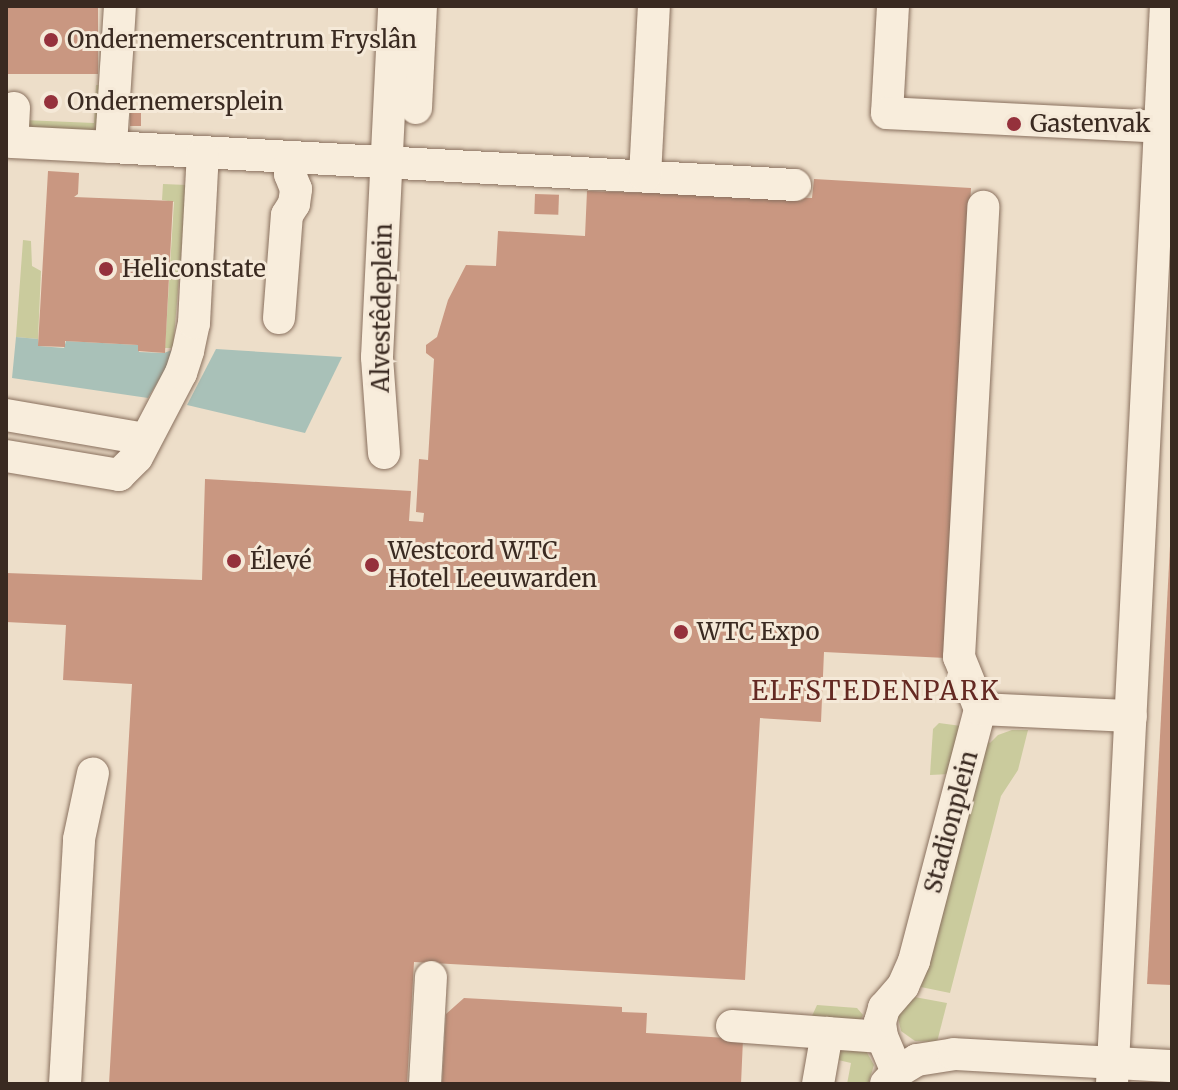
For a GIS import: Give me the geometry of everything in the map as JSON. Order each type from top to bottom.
[{"type":"street","points":[[111,147],[120,6]]},
{"type":"street","name":"Alvestêdeplein","points":[[384,453],[377,357],[394,6]]},
{"type":"street","points":[[416,108],[421,6]]},
{"type":"street","points":[[645,176],[654,6]]},
{"type":"street","points":[[893,6],[887,113],[1166,127]]},
{"type":"street","points":[[1113,1073],[1131,716],[1166,199],[1166,6]]},
{"type":"street","points":[[14,108],[12,142],[203,153],[290,166],[386,162],[795,185]]},
{"type":"street","points":[[6,456],[119,475],[137,457],[181,373],[188,351],[194,323],[203,153]]},
{"type":"street","points":[[279,318],[287,215],[294,204],[296,189],[290,166]]},
{"type":"street","points":[[983,207],[959,657],[980,709],[1131,716]]},
{"type":"street","points":[[6,415],[145,439]]},
{"type":"street","name":"Stadionplein","points":[[882,1037],[880,1022],[884,1008],[903,986],[914,961],[980,709]]},
{"type":"street","points":[[65,1084],[79,839],[93,773]]},
{"type":"street","points":[[425,1084],[431,977]]},
{"type":"street","points":[[732,1026],[882,1037],[891,1078],[917,1060],[954,1054],[1113,1073],[1172,1066]]},
{"type":"street","points":[[818,1084],[827,1033]]},
{"type":"green space","points":[[96,85],[105,85],[101,124],[93,133],[22,131],[23,120],[94,123]]},
{"type":"green space","points":[[163,184],[187,185],[173,348],[165,348],[174,202],[162,200]]},
{"type":"green space","points":[[23,240],[31,241],[32,266],[41,271],[38,339],[16,337]]},
{"type":"green space","points":[[939,723],[961,726],[950,774],[930,775],[933,729]]},
{"type":"green space","points":[[1012,730],[1028,730],[1018,770],[1001,796],[950,993],[916,986],[984,740],[990,743],[998,735]]},
{"type":"green space","points":[[909,996],[947,1003],[937,1042],[915,1041],[901,1031],[898,1017]]},
{"type":"green space","points":[[817,1005],[857,1008],[863,1015],[859,1023],[812,1016]]},
{"type":"green space","points":[[865,1049],[874,1065],[868,1084],[847,1084],[851,1063],[834,1059],[836,1050]]},
{"type":"shaded area","points":[[16,337],[38,339],[39,346],[64,348],[66,341],[138,345],[139,352],[164,353],[172,350],[169,363],[148,398],[12,378]]},
{"type":"shaded area","points":[[216,349],[342,357],[305,433],[187,405]]},
{"type":"building","name":"Ondernemerscentrum Fryslân","points":[[6,6],[98,6],[98,74],[6,74]]},
{"type":"building","points":[[130,106],[141,106],[141,126],[130,126]]},
{"type":"building","name":"Heliconstate","points":[[48,171],[79,173],[78,194],[74,197],[173,201],[165,353],[138,351],[138,345],[65,341],[65,347],[38,346]]},
{"type":"building","name":"WTC Expo","points":[[814,179],[971,188],[946,658],[824,652],[821,722],[760,718],[745,980],[414,962],[407,1084],[109,1084],[132,684],[63,680],[66,625],[6,622],[6,573],[202,580],[205,479],[411,491],[409,521],[423,522],[424,513],[416,512],[419,459],[428,460],[434,359],[426,353],[426,345],[437,337],[448,300],[466,265],[496,266],[498,231],[585,236],[587,191],[812,198]]},
{"type":"building","points":[[535,194],[559,195],[558,215],[534,214]]},
{"type":"building","points":[[1172,546],[1172,985],[1147,984]]},
{"type":"building","points":[[464,998],[622,1007],[622,1012],[647,1013],[646,1033],[743,1039],[741,1084],[442,1084],[446,1014]]},
{"type":"place","name":"Ondernemerscentrum Fryslân","points":[[51,40]]},
{"type":"place","name":"Ondernemersplein","points":[[51,102]]},
{"type":"place","name":"Gastenvak","points":[[1014,124]]},
{"type":"place","name":"Heliconstate","points":[[106,269]]},
{"type":"place","name":"Élevé","points":[[234,561]]},
{"type":"place","name":"Westcord WTC Hotel Leeuwarden","points":[[372,565]]},
{"type":"place","name":"WTC Expo","points":[[681,632]]},
{"type":"district","name":"ELFSTEDENPARK","points":[[876,691]]}]
